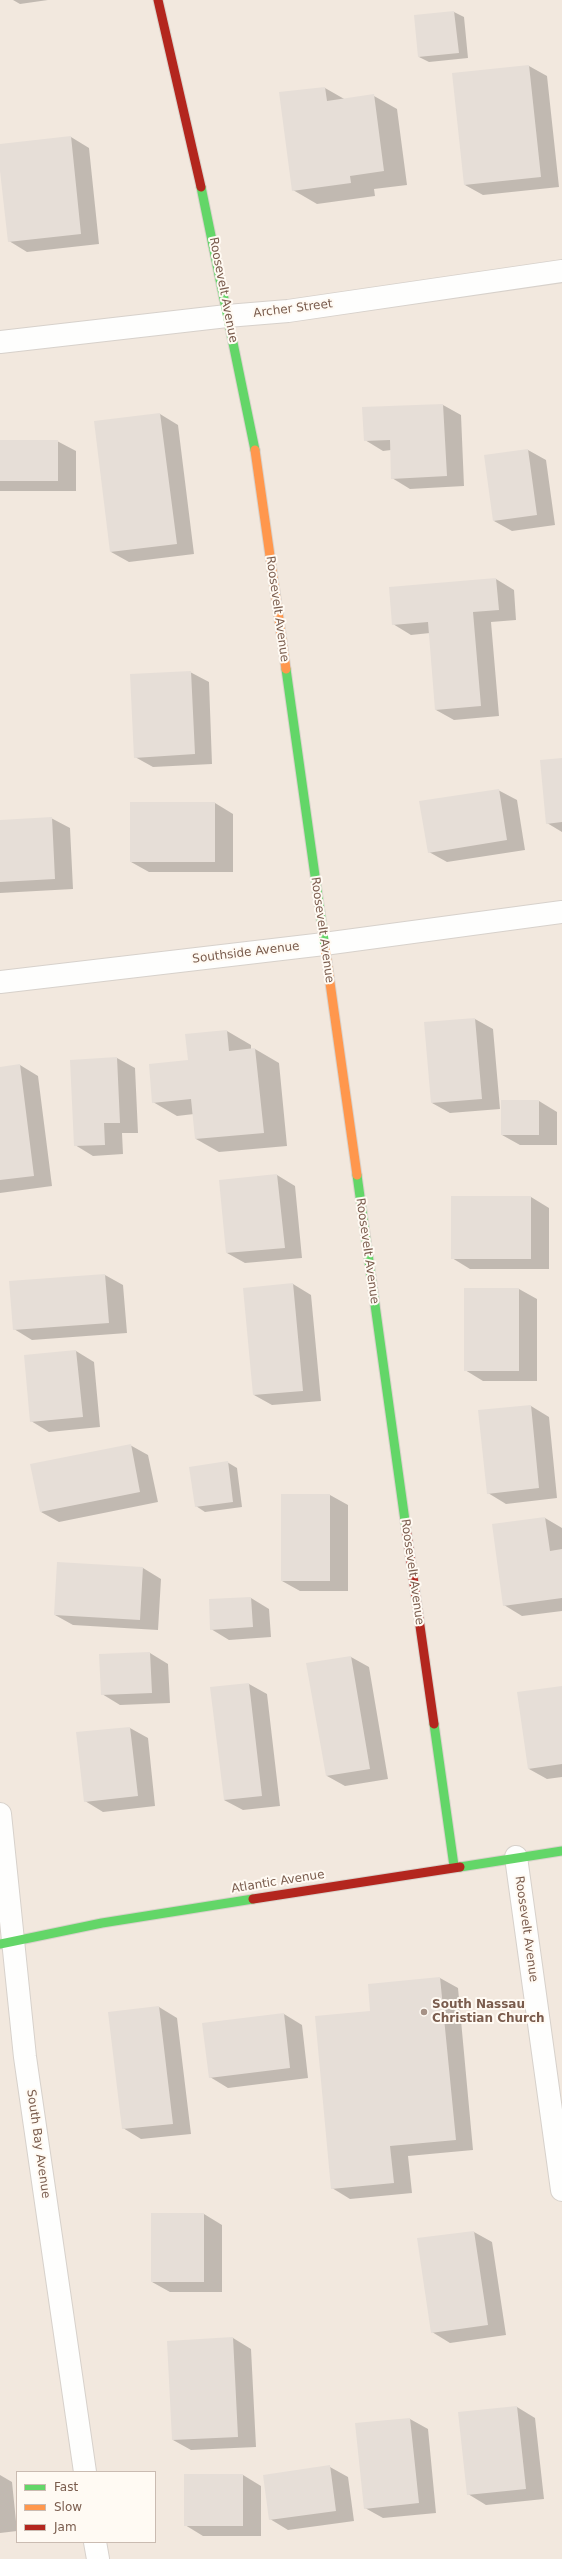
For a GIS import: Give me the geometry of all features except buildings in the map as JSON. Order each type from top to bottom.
[{"type":"street","name":"Roosevelt Avenue","points":[[158,0],[212,232],[227,316],[251,422],[454,1866]]},
{"type":"street","name":"Archer Street","points":[[0,342],[227,316],[288,311],[562,271]]},
{"type":"street","name":"Southside Avenue","points":[[0,982],[324,944],[562,912]]},
{"type":"street","name":"South Bay Avenue","points":[[0,1814],[7,1943],[85,2471]]},
{"type":"street","name":"Atlantic Avenue","points":[[7,1943],[102,1922],[454,1866],[562,1851]]},
{"type":"street","name":"Roosevelt Avenue","points":[[516,1858],[562,2190]]},
{"type":"street","points":[[95,2543],[98,2559]]},
{"type":"shaded area","points":[[0,0],[562,0],[562,2559],[0,2559]]},
{"type":"traffic: fast","points":[[201,187],[255,450]]},
{"type":"traffic: fast","points":[[286,669],[325,947]]},
{"type":"traffic: fast","points":[[357,1175],[406,1528]]},
{"type":"traffic: fast","points":[[434,1724],[454,1866]]},
{"type":"traffic: fast","points":[[460,1867],[562,1851]]},
{"type":"traffic: fast","points":[[0,1944],[102,1923],[253,1899]]},
{"type":"traffic: slow","points":[[255,450],[286,669]]},
{"type":"traffic: slow","points":[[325,947],[357,1175]]},
{"type":"traffic: jam","points":[[158,0],[201,187]]},
{"type":"traffic: jam","points":[[406,1528],[434,1724]]},
{"type":"traffic: jam","points":[[253,1899],[460,1867]]},
{"type":"place","name":"South Nassau Christian Church","points":[[424,2012]]}]
